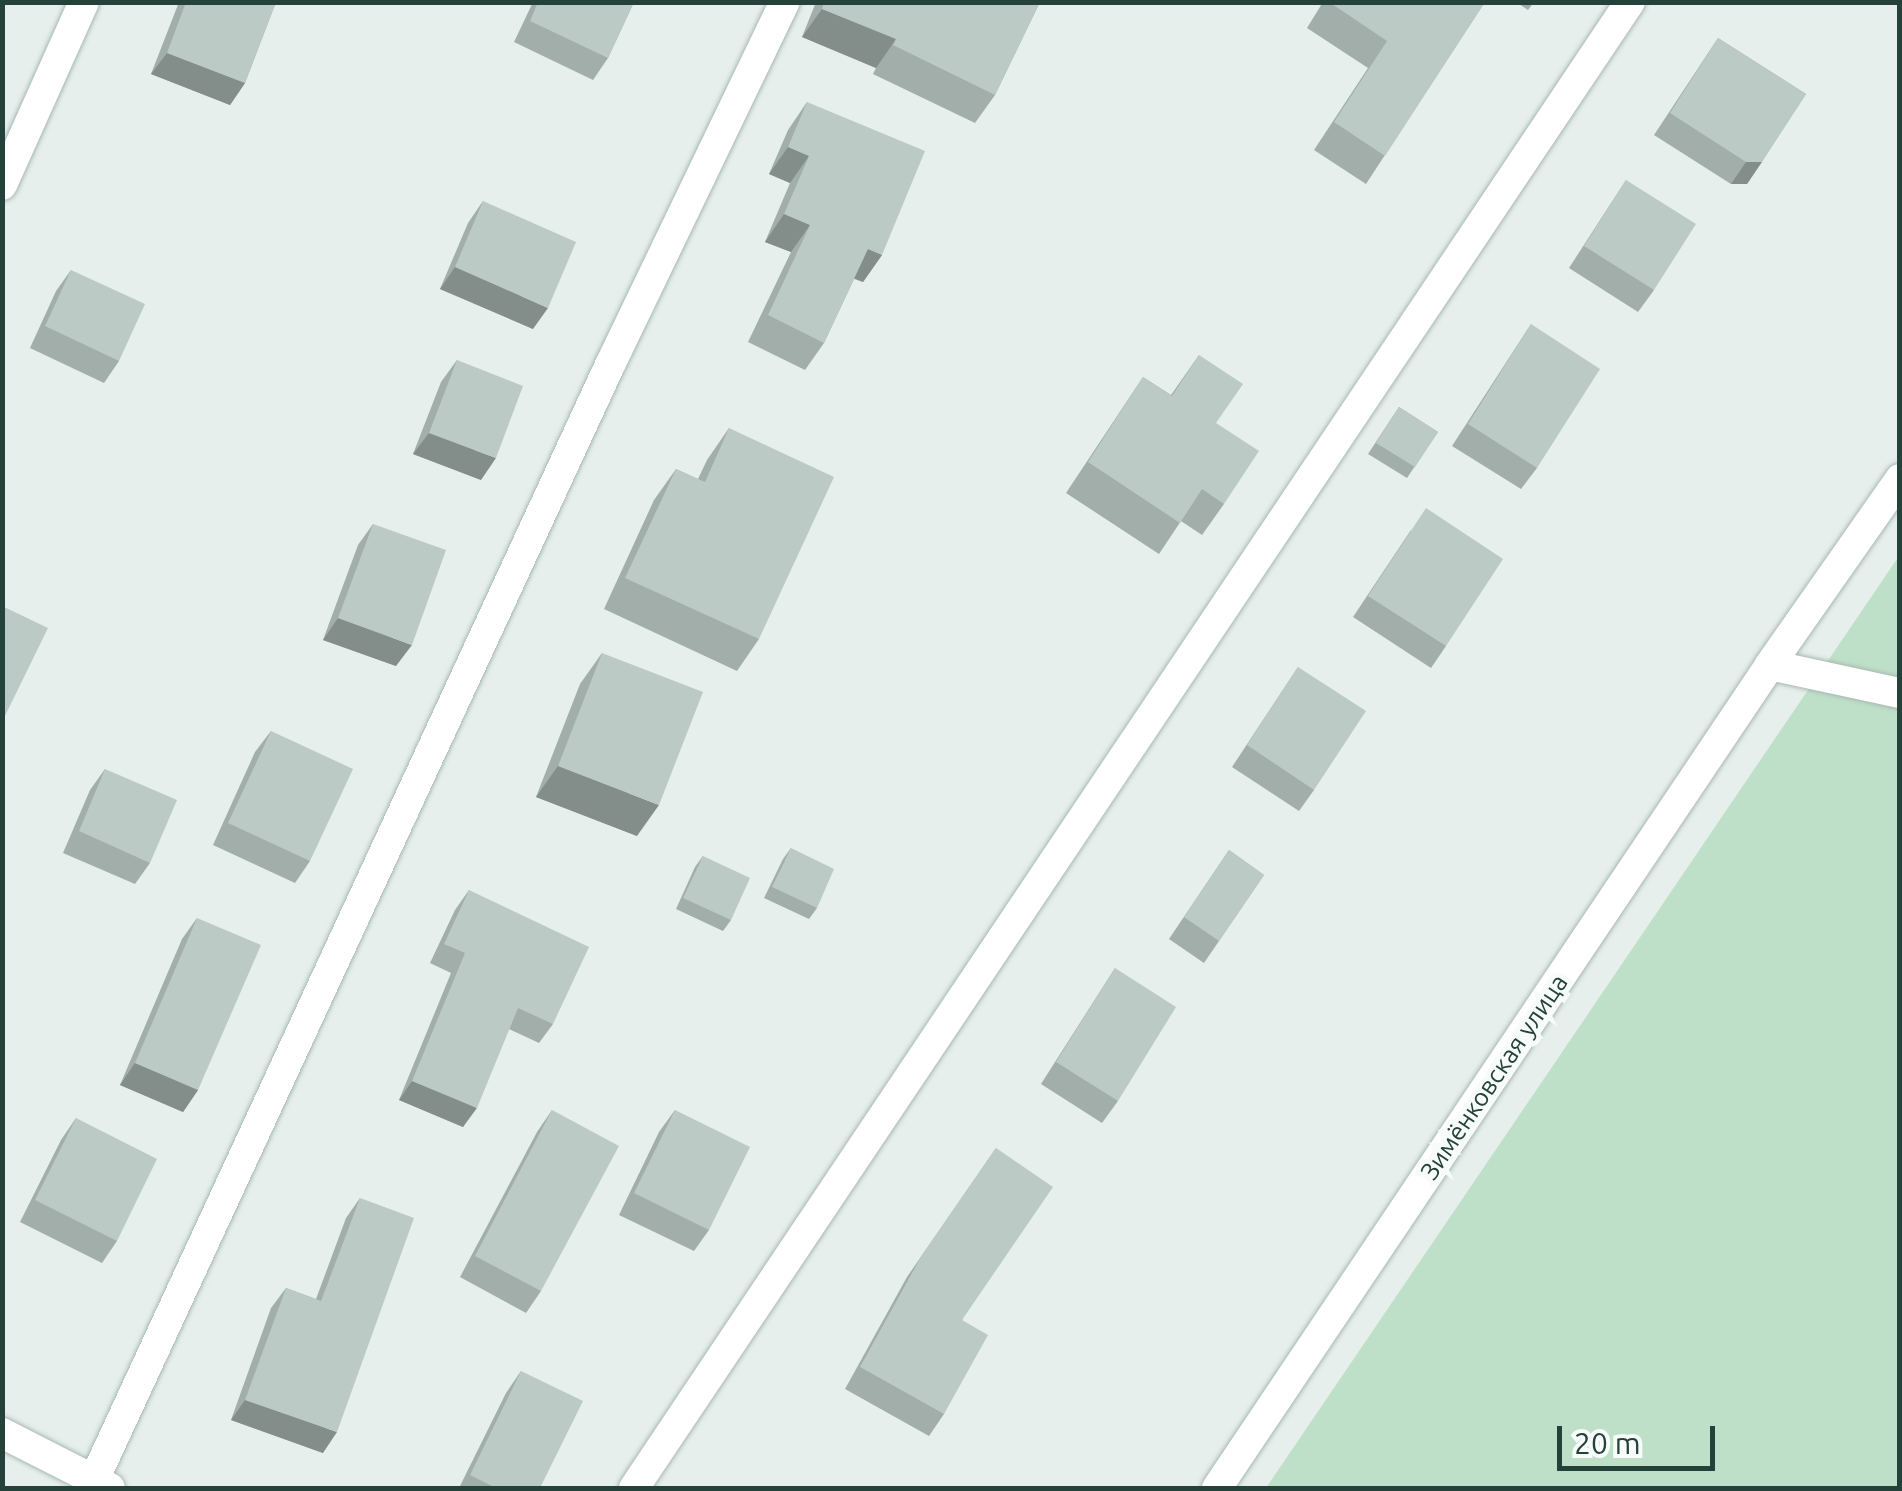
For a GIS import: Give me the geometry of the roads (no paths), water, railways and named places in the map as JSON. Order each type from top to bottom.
[{"type":"street","points":[[2,185],[84,2]]},
{"type":"street","points":[[2,1433],[102,1484],[610,364],[785,2]]},
{"type":"street","points":[[634,1488],[1630,2]]},
{"type":"street","name":"Зимёнковская улица","points":[[1217,1488],[1770,665],[1900,479]]},
{"type":"street","points":[[1770,665],[1900,693]]}]
